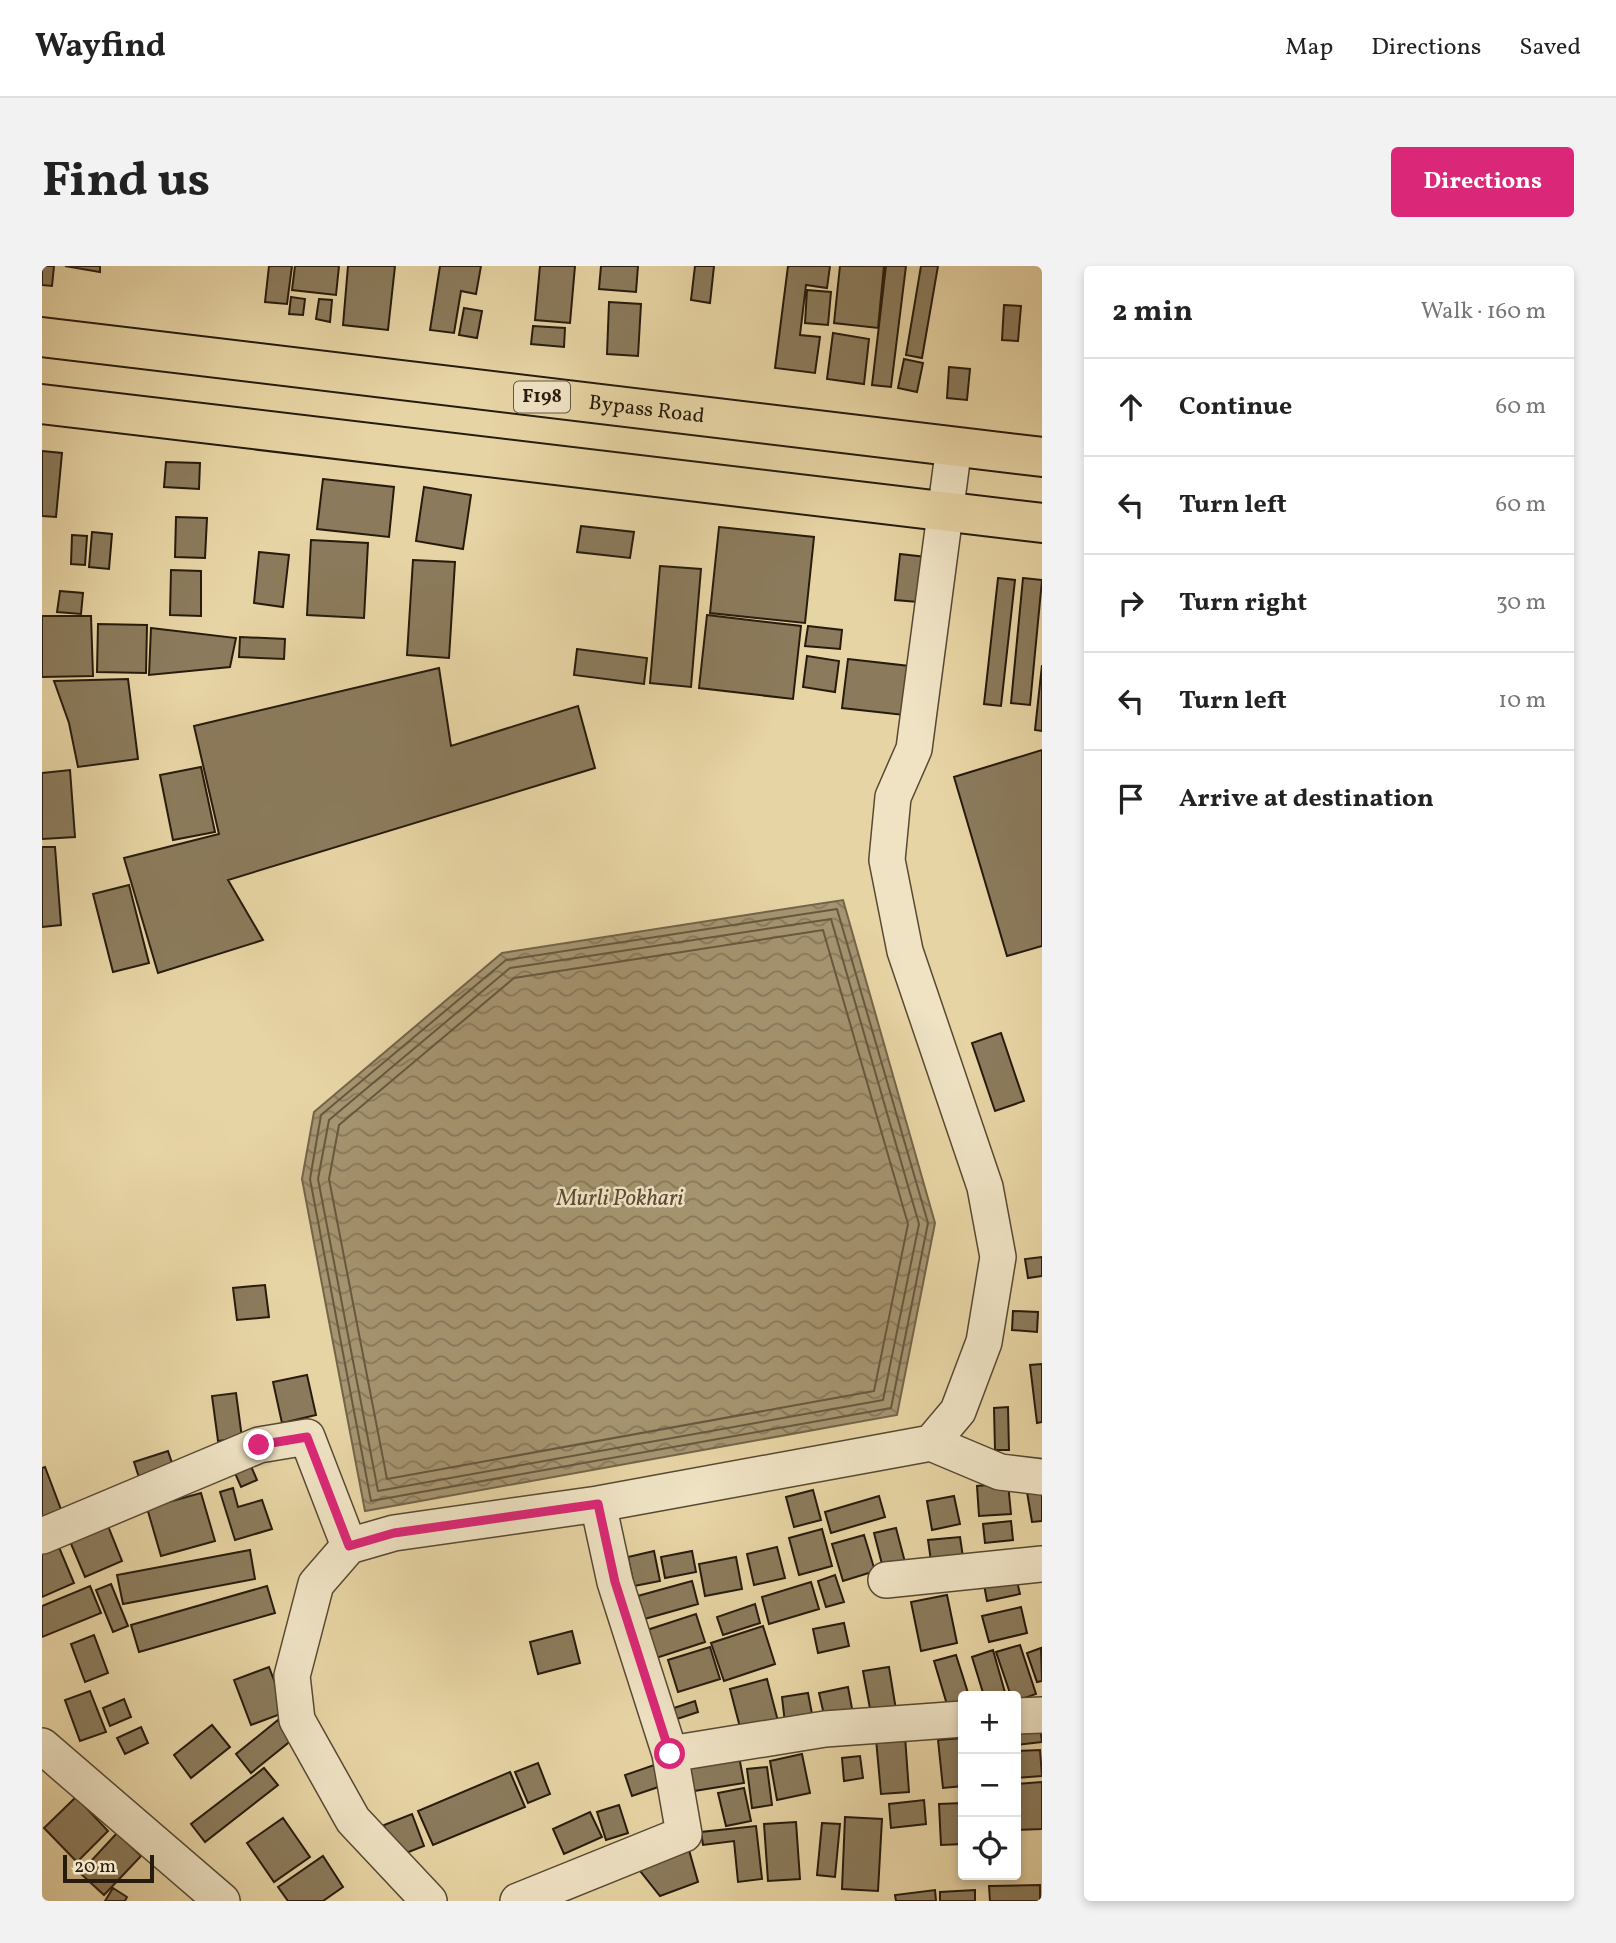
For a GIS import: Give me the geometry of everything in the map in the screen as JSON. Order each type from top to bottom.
[{"type":"main road","name":"Bypass Road","points":[[42,337],[1042,457]]},
{"type":"main road","points":[[42,404],[1042,523]]},
{"type":"street","points":[[931,1443],[958,1410],[984,1342],[998,1257],[985,1187],[905,951],[887,860],[893,797],[914,749],[954,446]]},
{"type":"street","points":[[42,1536],[259,1445],[307,1437],[349,1546]]},
{"type":"street","points":[[429,1901],[353,1820],[297,1720],[292,1676],[316,1584],[349,1546],[394,1533],[598,1504],[931,1443],[1000,1472],[1042,1477]]},
{"type":"street","points":[[518,1901],[684,1833],[670,1754],[615,1582],[598,1504]]},
{"type":"street","points":[[886,1580],[1042,1564]]},
{"type":"street","points":[[1021,1716],[1042,1714]]},
{"type":"street","points":[[670,1754],[825,1729],[958,1720]]},
{"type":"street","points":[[42,1746],[222,1901]]},
{"type":"water","name":"Murli Pokhari","points":[[843,900],[935,1223],[897,1415],[365,1511],[302,1179],[314,1112],[502,953]]},
{"type":"building","points":[[42,266],[54,266],[52,286],[42,285]]},
{"type":"building","points":[[65,266],[100,266],[100,272]]},
{"type":"building","points":[[269,266],[292,266],[287,304],[265,302]]},
{"type":"building","points":[[295,266],[339,266],[336,295],[292,290]]},
{"type":"building","points":[[348,266],[395,266],[388,330],[343,325]]},
{"type":"building","points":[[440,266],[481,266],[476,294],[461,291],[454,333],[430,330]]},
{"type":"building","points":[[540,266],[575,266],[570,323],[535,320]]},
{"type":"building","points":[[601,266],[638,266],[636,292],[599,289]]},
{"type":"building","points":[[695,266],[714,266],[710,303],[691,300]]},
{"type":"building","points":[[788,266],[830,266],[827,288],[806,285],[800,335],[820,337],[815,373],[775,368]]},
{"type":"building","points":[[840,266],[884,266],[878,328],[834,323]]},
{"type":"building","points":[[886,266],[906,266],[891,387],[872,385]]},
{"type":"building","points":[[921,266],[938,266],[922,358],[906,355]]},
{"type":"building","points":[[807,290],[831,292],[828,325],[805,323]]},
{"type":"building","points":[[291,297],[305,299],[303,315],[289,314]]},
{"type":"building","points":[[319,299],[332,300],[330,322],[316,319]]},
{"type":"building","points":[[609,302],[641,304],[638,356],[607,354]]},
{"type":"building","points":[[1004,305],[1021,306],[1018,341],[1002,340]]},
{"type":"building","points":[[464,308],[482,311],[477,338],[459,335]]},
{"type":"building","points":[[533,326],[565,328],[564,347],[531,344]]},
{"type":"building","points":[[833,333],[869,339],[864,384],[827,379]]},
{"type":"building","points":[[904,359],[923,363],[917,392],[898,388]]},
{"type":"building","points":[[949,367],[970,369],[967,400],[947,398]]},
{"type":"building","points":[[42,451],[62,453],[56,517],[42,516]]},
{"type":"building","points":[[166,462],[200,463],[199,489],[164,487]]},
{"type":"building","points":[[323,479],[394,487],[389,537],[317,529]]},
{"type":"building","points":[[424,487],[471,495],[463,549],[416,541]]},
{"type":"building","points":[[176,517],[207,518],[205,558],[175,557]]},
{"type":"building","points":[[581,526],[634,532],[630,558],[577,552]]},
{"type":"building","points":[[719,527],[814,537],[805,623],[710,613]]},
{"type":"building","points":[[92,532],[112,534],[109,569],[89,567]]},
{"type":"building","points":[[72,535],[87,536],[85,565],[71,564]]},
{"type":"building","points":[[311,540],[368,543],[364,618],[307,615]]},
{"type":"building","points":[[259,552],[289,555],[283,607],[254,603]]},
{"type":"building","points":[[900,554],[935,558],[930,603],[895,600]]},
{"type":"building","points":[[413,560],[455,562],[449,658],[407,655]]},
{"type":"building","points":[[660,566],[701,569],[691,687],[650,683]]},
{"type":"building","points":[[171,570],[201,571],[201,616],[170,615]]},
{"type":"building","points":[[998,578],[1015,580],[1001,706],[984,704]]},
{"type":"building","points":[[1023,578],[1042,580],[1030,705],[1011,703]]},
{"type":"building","points":[[60,591],[83,593],[81,614],[57,612]]},
{"type":"building","points":[[707,615],[801,626],[793,699],[699,688]]},
{"type":"building","points":[[42,616],[91,616],[93,676],[42,677]]},
{"type":"building","points":[[98,624],[147,625],[146,673],[97,672]]},
{"type":"building","points":[[808,626],[842,630],[840,649],[805,646]]},
{"type":"building","points":[[151,628],[236,638],[230,667],[149,675]]},
{"type":"building","points":[[240,637],[285,639],[284,659],[239,657]]},
{"type":"building","points":[[577,649],[647,658],[644,684],[574,675]]},
{"type":"building","points":[[807,656],[839,661],[835,692],[803,687]]},
{"type":"building","points":[[848,659],[918,667],[913,716],[842,708]]},
{"type":"building","points":[[1042,665],[1042,731],[1035,730]]},
{"type":"building","points":[[439,668],[451,746],[578,706],[595,768],[228,880],[263,940],[158,973],[124,858],[219,834],[194,726]]},
{"type":"building","points":[[128,679],[138,759],[78,767],[69,723],[54,681]]},
{"type":"building","points":[[1042,750],[1042,946],[1007,956],[954,777]]},
{"type":"building","points":[[201,767],[215,832],[173,840],[160,775]]},
{"type":"building","points":[[70,770],[75,837],[42,839],[42,773]]},
{"type":"building","points":[[42,847],[55,847],[61,925],[42,927]]},
{"type":"building","points":[[129,885],[149,963],[113,972],[93,894]]},
{"type":"building","points":[[1001,1033],[1024,1101],[995,1111],[972,1043]]},
{"type":"building","points":[[1042,1257],[1042,1276],[1028,1278],[1025,1259]]},
{"type":"building","points":[[265,1285],[269,1317],[237,1320],[233,1288]]},
{"type":"building","points":[[1013,1311],[1038,1312],[1037,1332],[1012,1330]]},
{"type":"building","points":[[1042,1364],[1042,1422],[1037,1423],[1030,1365]]},
{"type":"building","points":[[307,1375],[316,1415],[282,1423],[273,1382]]},
{"type":"building","points":[[236,1393],[242,1438],[218,1441],[212,1396]]},
{"type":"building","points":[[1008,1407],[1009,1450],[995,1450],[994,1408]]},
{"type":"building","points":[[168,1451],[177,1478],[143,1490],[134,1462]]},
{"type":"building","points":[[247,1457],[257,1480],[241,1487],[231,1464]]},
{"type":"building","points":[[45,1467],[65,1520],[42,1528],[42,1468]]},
{"type":"building","points":[[1008,1483],[1011,1514],[979,1516],[977,1486]]},
{"type":"building","points":[[233,1488],[238,1507],[262,1500],[272,1529],[235,1540],[220,1492]]},
{"type":"building","points":[[813,1490],[821,1520],[794,1527],[786,1497]]},
{"type":"building","points":[[1042,1490],[1042,1521],[1032,1522],[1027,1492]]},
{"type":"building","points":[[201,1493],[215,1541],[161,1556],[147,1508]]},
{"type":"building","points":[[879,1496],[885,1517],[831,1533],[825,1512]]},
{"type":"building","points":[[954,1496],[960,1524],[932,1530],[927,1501]]},
{"type":"building","points":[[104,1516],[122,1561],[85,1577],[66,1532]]},
{"type":"building","points":[[1011,1521],[1013,1540],[985,1543],[983,1524]]},
{"type":"building","points":[[896,1528],[906,1566],[884,1572],[874,1533]]},
{"type":"building","points":[[822,1529],[832,1566],[799,1575],[789,1538]]},
{"type":"building","points":[[864,1535],[875,1571],[843,1581],[832,1544]]},
{"type":"building","points":[[960,1537],[964,1564],[932,1568],[928,1540]]},
{"type":"building","points":[[58,1545],[74,1583],[42,1597],[42,1552]]},
{"type":"building","points":[[777,1547],[785,1578],[754,1585],[747,1554]]},
{"type":"building","points":[[250,1550],[255,1579],[123,1604],[117,1575]]},
{"type":"building","points":[[654,1551],[660,1581],[634,1586],[628,1557]]},
{"type":"building","points":[[692,1551],[696,1572],[665,1578],[661,1557]]},
{"type":"building","points":[[736,1557],[742,1589],[705,1596],[699,1564]]},
{"type":"building","points":[[1015,1573],[1020,1594],[987,1601],[983,1579]]},
{"type":"building","points":[[835,1575],[844,1602],[826,1607],[818,1581]]},
{"type":"building","points":[[692,1581],[698,1604],[641,1620],[634,1597]]},
{"type":"building","points":[[811,1582],[819,1609],[769,1624],[762,1597]]},
{"type":"building","points":[[111,1584],[128,1626],[113,1632],[96,1590]]},
{"type":"building","points":[[90,1586],[101,1613],[42,1637],[42,1606]]},
{"type":"building","points":[[267,1586],[275,1613],[139,1652],[131,1625]]},
{"type":"building","points":[[947,1595],[957,1643],[921,1651],[911,1602]]},
{"type":"building","points":[[755,1604],[760,1623],[723,1635],[717,1617]]},
{"type":"building","points":[[1021,1607],[1027,1633],[989,1642],[982,1616]]},
{"type":"building","points":[[696,1614],[705,1642],[653,1659],[644,1631]]},
{"type":"building","points":[[844,1623],[849,1646],[818,1653],[813,1629]]},
{"type":"building","points":[[763,1626],[775,1664],[724,1681],[711,1643]]},
{"type":"building","points":[[572,1631],[580,1663],[538,1674],[530,1642]]},
{"type":"building","points":[[94,1635],[108,1673],[85,1682],[71,1644]]},
{"type":"building","points":[[1020,1645],[1036,1694],[1021,1699],[1021,1691],[1009,1691],[996,1652]]},
{"type":"building","points":[[710,1647],[720,1679],[678,1692],[668,1660]]},
{"type":"building","points":[[1041,1648],[1042,1681],[1037,1682],[1027,1653]]},
{"type":"building","points":[[993,1650],[1005,1691],[982,1691],[972,1657]]},
{"type":"building","points":[[956,1655],[967,1691],[958,1691],[958,1716],[951,1718],[934,1661]]},
{"type":"building","points":[[269,1667],[286,1712],[251,1725],[234,1680]]},
{"type":"building","points":[[889,1667],[896,1710],[871,1714],[863,1671]]},
{"type":"building","points":[[767,1679],[779,1725],[742,1735],[730,1689]]},
{"type":"building","points":[[848,1687],[853,1714],[825,1719],[819,1693]]},
{"type":"building","points":[[90,1691],[106,1732],[80,1741],[65,1700]]},
{"type":"building","points":[[808,1693],[813,1719],[785,1723],[782,1697]]},
{"type":"building","points":[[124,1699],[131,1717],[110,1726],[103,1708]]},
{"type":"building","points":[[695,1701],[698,1712],[668,1722],[665,1711]]},
{"type":"building","points":[[278,1720],[293,1739],[251,1773],[236,1754]]},
{"type":"building","points":[[212,1725],[230,1747],[191,1778],[174,1755]]},
{"type":"building","points":[[141,1727],[148,1743],[125,1754],[117,1738]]},
{"type":"building","points":[[1040,1728],[1042,1742],[1021,1744],[1021,1730]]},
{"type":"building","points":[[905,1736],[909,1792],[881,1794],[876,1739]]},
{"type":"building","points":[[958,1738],[958,1786],[943,1788],[938,1740]]},
{"type":"building","points":[[1040,1750],[1042,1776],[1021,1778],[1021,1751]]},
{"type":"building","points":[[738,1751],[744,1783],[694,1791],[689,1759]]},
{"type":"building","points":[[802,1754],[810,1793],[777,1800],[770,1761]]},
{"type":"building","points":[[860,1756],[863,1778],[844,1781],[842,1758]]},
{"type":"building","points":[[663,1762],[670,1783],[632,1796],[625,1775]]},
{"type":"building","points":[[538,1763],[550,1794],[528,1803],[515,1772]]},
{"type":"building","points":[[767,1767],[772,1805],[752,1808],[747,1769]]},
{"type":"building","points":[[264,1768],[278,1785],[205,1842],[191,1824]]},
{"type":"building","points":[[510,1772],[525,1807],[433,1845],[418,1811]]},
{"type":"building","points":[[1042,1782],[1042,1829],[1021,1830],[1021,1784]]},
{"type":"building","points":[[744,1788],[751,1821],[726,1826],[718,1793]]},
{"type":"building","points":[[76,1797],[108,1831],[77,1862],[44,1828]]},
{"type":"building","points":[[924,1800],[926,1824],[891,1828],[889,1804]]},
{"type":"building","points":[[958,1803],[958,1844],[941,1845],[939,1804]]},
{"type":"building","points":[[619,1805],[628,1833],[606,1840],[597,1812]]},
{"type":"building","points":[[590,1812],[602,1837],[564,1854],[553,1829]]},
{"type":"building","points":[[412,1814],[424,1846],[396,1857],[384,1825]]},
{"type":"building","points":[[845,1817],[882,1819],[878,1891],[842,1889]]},
{"type":"building","points":[[283,1818],[310,1857],[274,1882],[247,1843]]},
{"type":"building","points":[[796,1822],[800,1879],[768,1881],[764,1824]]},
{"type":"building","points":[[822,1823],[840,1824],[835,1877],[817,1875]]},
{"type":"building","points":[[756,1826],[762,1879],[738,1882],[734,1841],[703,1845],[701,1832]]},
{"type":"building","points":[[117,1833],[141,1856],[104,1895],[80,1873]]},
{"type":"building","points":[[687,1843],[698,1882],[660,1896],[633,1862]]},
{"type":"building","points":[[323,1856],[343,1887],[323,1901],[288,1901],[278,1887]]},
{"type":"building","points":[[1040,1885],[1040,1901],[990,1901],[989,1886]]},
{"type":"building","points":[[113,1888],[127,1897],[125,1901],[105,1901]]},
{"type":"building","points":[[935,1890],[936,1901],[896,1901],[895,1895]]},
{"type":"building","points":[[975,1890],[975,1901],[940,1901],[940,1892]]},
{"type":"route","points":[[259,1445],[307,1437],[349,1546],[394,1533],[598,1504],[615,1582],[670,1754]]}]
